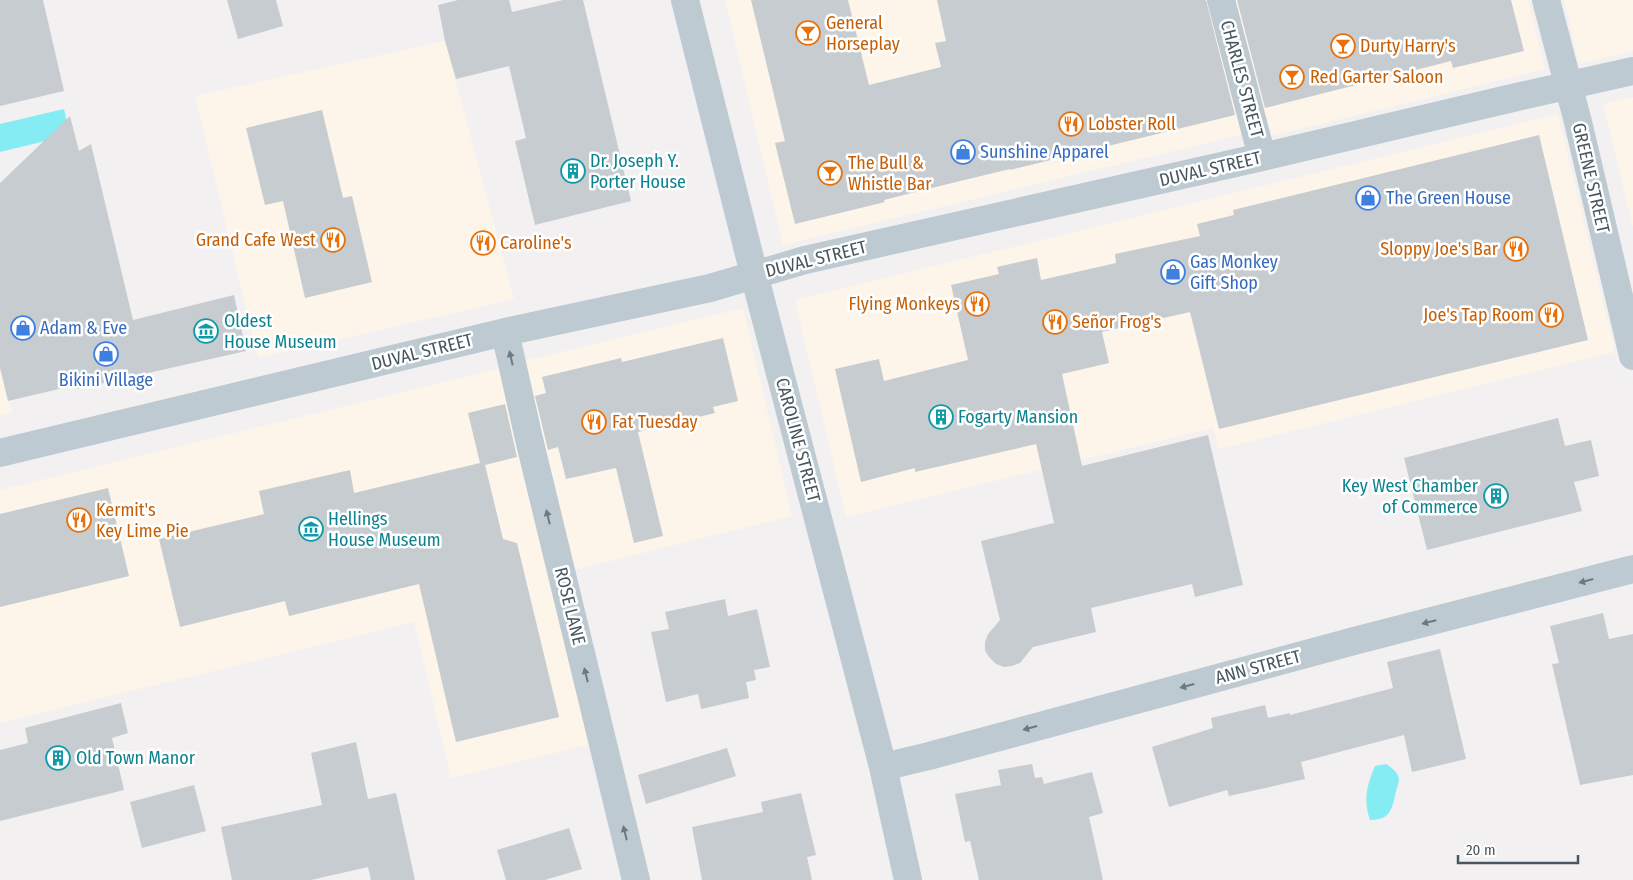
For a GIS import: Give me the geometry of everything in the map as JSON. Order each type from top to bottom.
[{"type":"street","name":"CAROLINE STREET","points":[[685,0],[754,274],[883,767],[908,880]]},
{"type":"street","name":"CHARLES STREET","points":[[1221,0],[1262,157]]},
{"type":"street","name":"GREENE STREET","points":[[1546,0],[1629,319],[1633,356]]},
{"type":"street","name":"DUVAL STREET","points":[[0,454],[506,332],[710,288],[814,258],[1633,71]]},
{"type":"street","name":"ROSE LANE","points":[[506,332],[529,439],[636,880]]},
{"type":"street","name":"ANN STREET","points":[[883,767],[1633,568]]},
{"type":"shaded area","points":[[725,0],[1212,0],[1244,134],[783,245]]},
{"type":"shaded area","points":[[1235,0],[1528,0],[1545,69],[1267,137]]},
{"type":"shaded area","points":[[1564,0],[1633,0],[1633,51],[1579,64]]},
{"type":"shaded area","points":[[445,41],[514,299],[258,358],[195,96]]},
{"type":"shaded area","points":[[1633,97],[1633,228],[1603,104]]},
{"type":"shaded area","points":[[1558,114],[1615,352],[1219,449],[1213,428],[846,517],[795,300]]},
{"type":"shaded area","points":[[743,308],[792,516],[570,571],[520,362]]},
{"type":"shaded area","points":[[0,366],[12,413],[0,415]]},
{"type":"shaded area","points":[[506,367],[596,743],[451,778],[414,622],[0,723],[0,490]]},
{"type":"water","points":[[64,109],[70,135],[0,152],[0,124]]},
{"type":"water","points":[[1386,764],[1396,772],[1399,779],[1392,808],[1386,816],[1370,820],[1366,799],[1370,780],[1375,766]]},
{"type":"building","points":[[0,0],[43,0],[64,91],[0,106]]},
{"type":"building","points":[[227,0],[276,0],[283,26],[238,39]]},
{"type":"building","points":[[458,0],[509,0],[512,12],[563,0],[583,0],[631,201],[535,225],[515,141],[526,138],[509,66],[456,79],[445,41],[438,5]]},
{"type":"building","points":[[751,0],[848,0],[869,85],[941,67],[935,43],[946,41],[937,0],[1206,0],[1235,115],[948,184],[795,224],[775,143],[785,141]]},
{"type":"building","points":[[1237,0],[1511,0],[1524,51],[1453,68],[1451,61],[1265,108]]},
{"type":"building","points":[[322,110],[343,198],[352,196],[372,282],[305,298],[283,201],[265,205],[246,128]]},
{"type":"building","points":[[70,116],[79,151],[91,144],[133,320],[234,295],[246,351],[77,389],[76,385],[8,401],[0,368],[0,183]]},
{"type":"building","points":[[1539,135],[1588,340],[1219,429],[1190,312],[1102,332],[1109,363],[1062,374],[1082,466],[1208,435],[1243,585],[1195,597],[1192,584],[1091,608],[1096,632],[1033,647],[1020,663],[1004,667],[996,664],[985,651],[985,642],[988,634],[1000,620],[981,541],[1054,523],[1036,444],[915,472],[915,468],[861,482],[835,369],[879,359],[884,381],[968,360],[951,285],[999,274],[997,267],[1037,258],[1041,280],[1116,263],[1115,254],[1200,236],[1197,224],[1234,215],[1233,210]]},
{"type":"building","points":[[723,338],[738,401],[713,407],[715,413],[638,432],[663,536],[634,543],[616,468],[566,479],[558,447],[548,450],[535,396],[546,393],[542,377],[621,358],[622,362]]},
{"type":"building","points":[[505,404],[517,457],[485,465],[503,539],[517,543],[559,717],[456,742],[419,584],[289,616],[285,601],[180,627],[159,539],[264,514],[259,491],[350,470],[354,493],[480,463],[468,413]]},
{"type":"building","name":"Key West Chamber of Commerce","points":[[1558,418],[1565,446],[1591,440],[1599,476],[1574,482],[1582,511],[1427,550],[1404,458]]},
{"type":"building","points":[[108,488],[129,576],[0,607],[0,514]]},
{"type":"building","points":[[725,599],[728,616],[757,609],[770,667],[754,670],[756,680],[746,682],[749,698],[701,709],[698,694],[666,702],[651,632],[669,629],[665,612]]},
{"type":"building","points":[[1603,613],[1609,639],[1633,634],[1633,775],[1580,785],[1552,664],[1559,663],[1550,626]]},
{"type":"building","points":[[1440,649],[1466,759],[1412,772],[1404,735],[1301,762],[1305,779],[1229,796],[1227,790],[1169,807],[1152,747],[1213,728],[1211,718],[1265,705],[1268,718],[1290,713],[1290,715],[1393,688],[1387,662]]},
{"type":"building","name":"Old Town Manor","points":[[121,703],[128,733],[112,738],[124,790],[0,821],[0,750],[28,743],[25,728]]},
{"type":"building","points":[[356,742],[368,799],[396,793],[415,880],[371,880],[368,867],[311,880],[232,880],[221,827],[322,805],[311,753]]},
{"type":"building","points":[[727,748],[736,776],[646,804],[638,775]]},
{"type":"building","points":[[1032,764],[1035,778],[1042,777],[1044,784],[1092,772],[1103,813],[1089,817],[1103,880],[979,880],[970,841],[965,842],[955,794],[1001,785],[998,770]]},
{"type":"building","points":[[194,785],[206,831],[142,848],[130,802]]},
{"type":"building","points":[[801,793],[816,855],[807,857],[812,880],[702,880],[692,827],[763,812],[761,802]]},
{"type":"building","points":[[569,828],[582,869],[545,880],[506,880],[497,850]]},
{"type":"place","name":"General Horseplay","points":[[808,33]]},
{"type":"place","name":"Durty Harry's","points":[[1343,46]]},
{"type":"place","name":"Red Garter Saloon","points":[[1292,77]]},
{"type":"place","name":"Lobster Roll","points":[[1071,124]]},
{"type":"place","name":"Sunshine Apparel","points":[[963,152]]},
{"type":"place","name":"Dr. Joseph Y. Porter House","points":[[573,171]]},
{"type":"place","name":"The Bull & Whistle Bar","points":[[830,173]]},
{"type":"place","name":"The Green House","points":[[1368,198]]},
{"type":"place","name":"Grand Cafe West","points":[[333,240]]},
{"type":"place","name":"Caroline's","points":[[483,243]]},
{"type":"place","name":"Sloppy Joe's Bar","points":[[1516,249]]},
{"type":"place","name":"Gas Monkey Gift Shop","points":[[1173,272]]},
{"type":"place","name":"Flying Monkeys","points":[[977,304]]},
{"type":"place","name":"Joe's Tap Room","points":[[1551,315]]},
{"type":"place","name":"Señor Frog's","points":[[1055,322]]},
{"type":"place","name":"Adam & Eve","points":[[23,328]]},
{"type":"place","name":"Oldest House Museum","points":[[206,331]]},
{"type":"place","name":"Bikini Village","points":[[106,354]]},
{"type":"place","name":"Fogarty Mansion","points":[[941,417]]},
{"type":"place","name":"Fat Tuesday","points":[[594,422]]},
{"type":"place","name":"Key West Chamber of Commerce","points":[[1496,496]]},
{"type":"place","name":"Kermit's Key Lime Pie","points":[[79,520]]},
{"type":"place","name":"Hellings House Museum","points":[[311,529]]},
{"type":"place","name":"Old Town Manor","points":[[58,758]]}]
